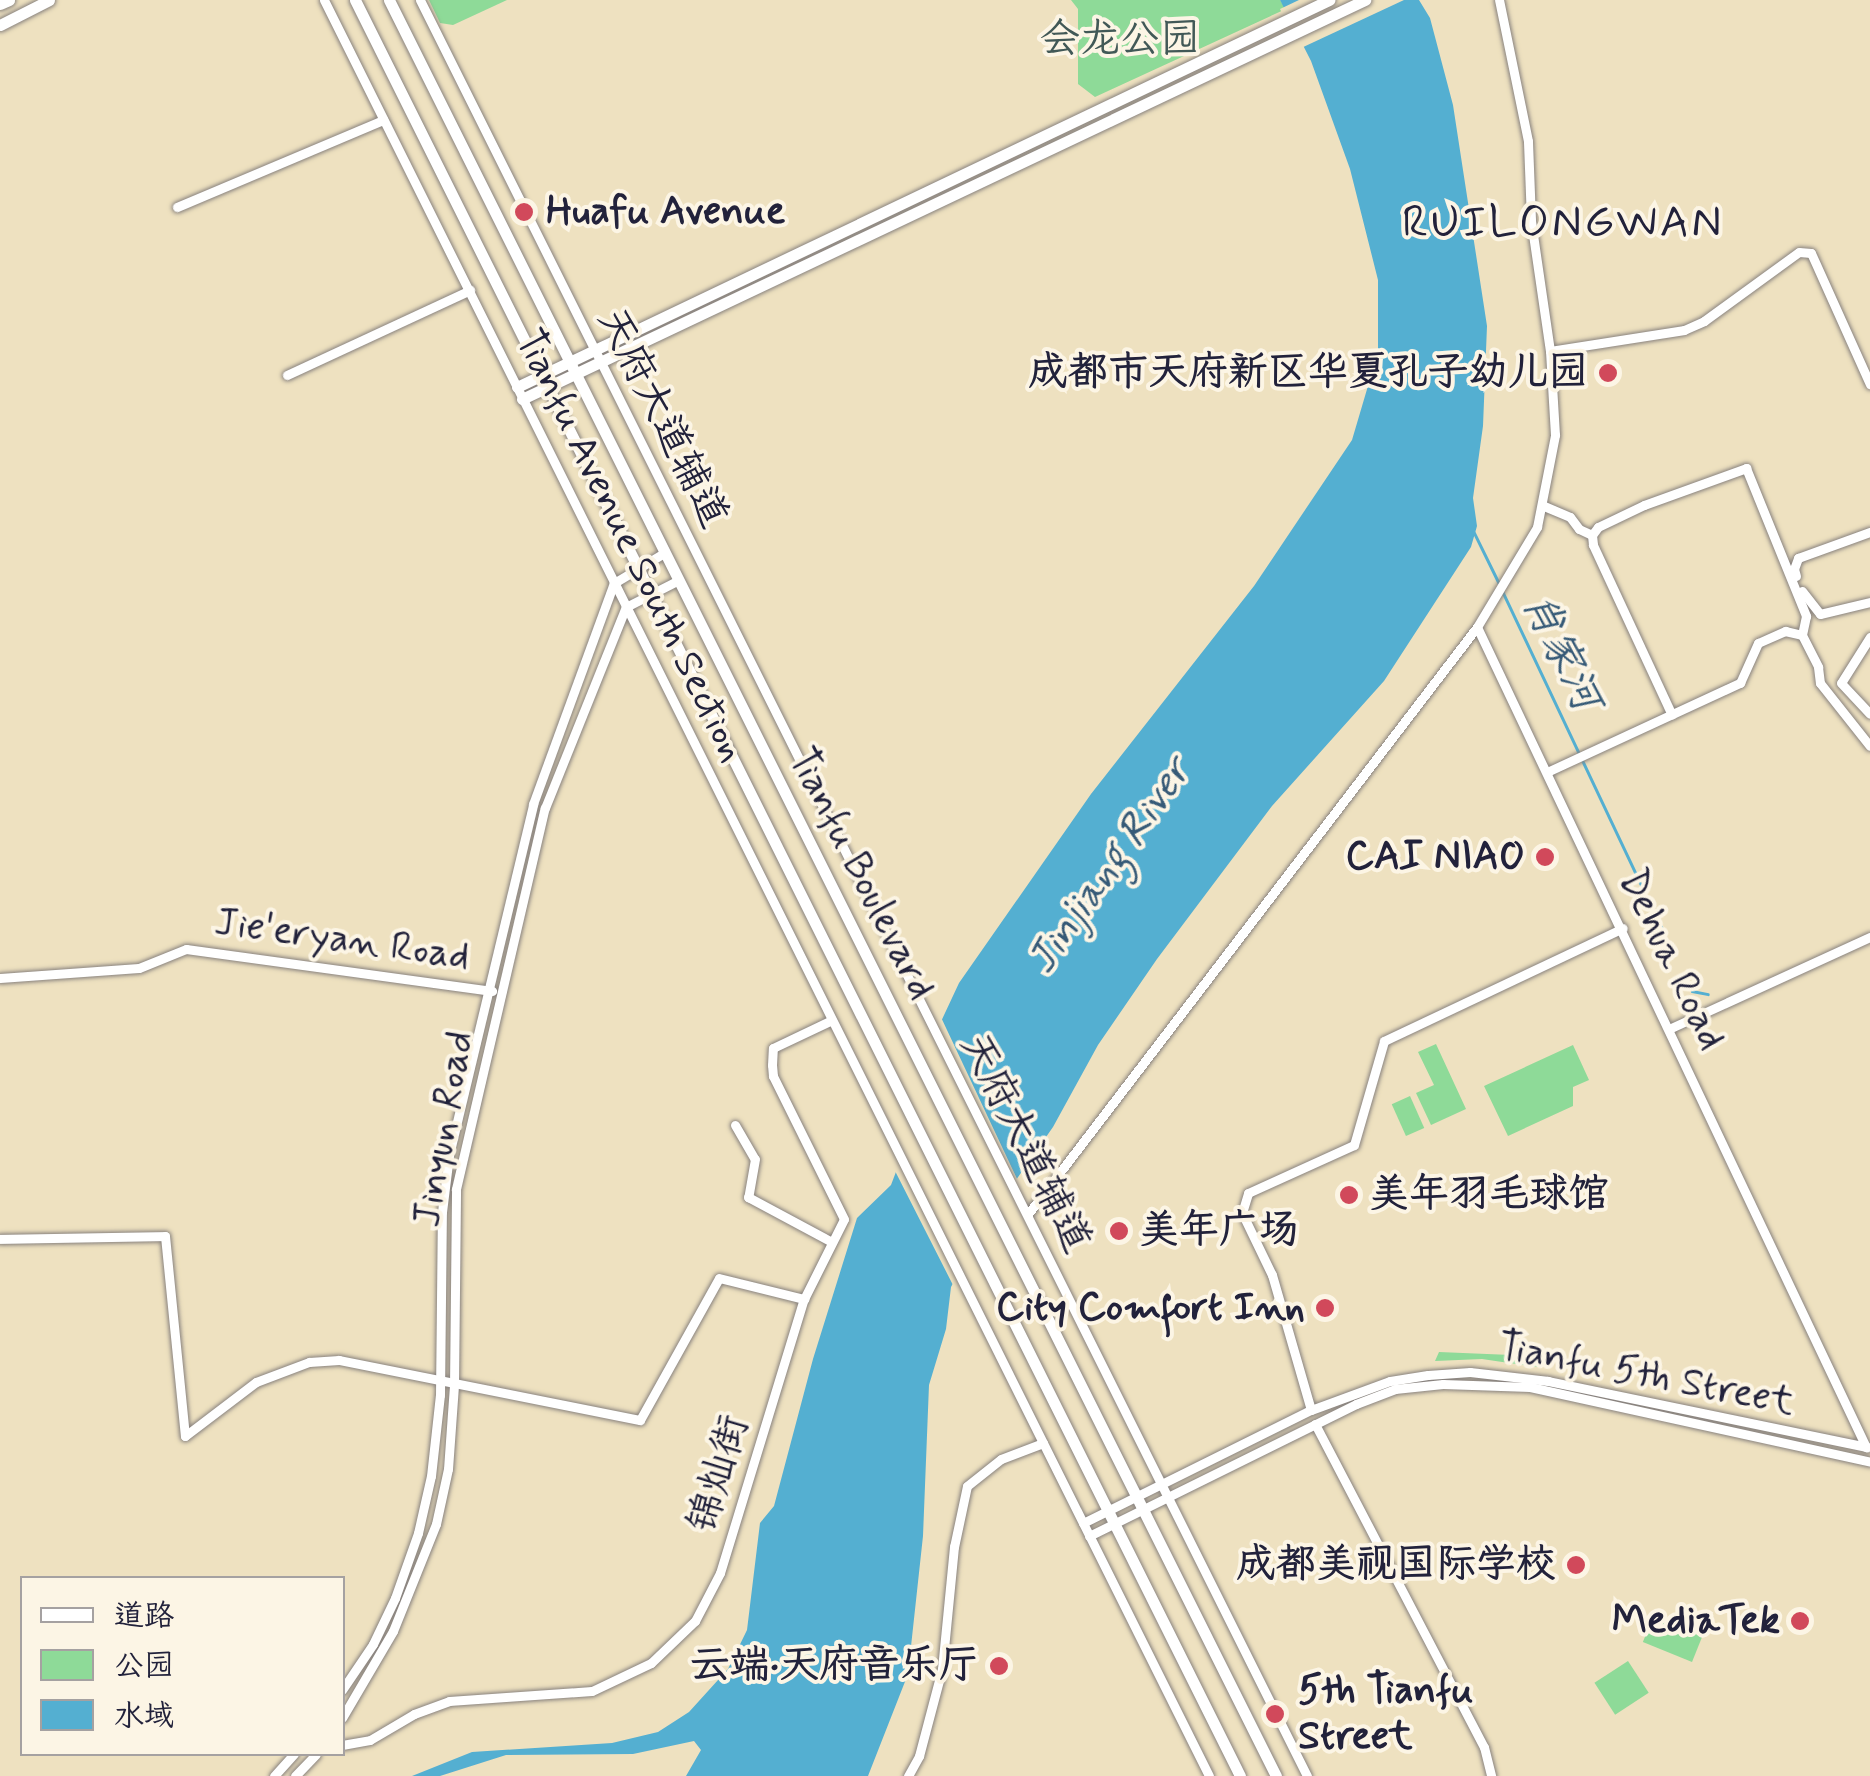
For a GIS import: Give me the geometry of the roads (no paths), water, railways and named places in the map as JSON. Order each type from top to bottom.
[{"type":"main road","points":[[0,4],[9,0]]},
{"type":"main road","points":[[0,24],[49,0]]},
{"type":"main road","name":"Tianfu Boulevard","points":[[355,0],[1108,1511]]},
{"type":"main road","name":"Tianfu Boulevard","points":[[389,0],[1276,1776]]},
{"type":"main road","points":[[572,368],[594,350],[1329,0]]},
{"type":"main road","points":[[520,393],[572,368],[601,362],[1364,0]]},
{"type":"main road","points":[[1108,1511],[1240,1776]]},
{"type":"street","name":"Tianfu Avenue South Section","points":[[324,0],[1043,1443]]},
{"type":"street","name":"天府大道辅道","points":[[420,0],[1307,1776]]},
{"type":"street","points":[[1028,1214],[1478,627],[1508,580],[1544,506],[1556,434],[1550,351],[1531,220],[1528,140],[1499,0]]},
{"type":"street","points":[[177,207],[384,120]]},
{"type":"street","points":[[1550,351],[1684,330],[1704,321],[1798,252],[1812,253],[1870,384]]},
{"type":"street","points":[[287,375],[470,290]]},
{"type":"street","points":[[1672,714],[1592,545],[1592,535],[1598,527],[1644,505],[1746,468],[1806,616],[1802,634],[1818,667],[1820,683],[1870,746]]},
{"type":"street","points":[[1544,506],[1570,517],[1592,535]]},
{"type":"street","points":[[1870,532],[1798,558],[1794,569],[1804,597],[1820,614],[1870,602]]},
{"type":"street","points":[[614,583],[664,553]]},
{"type":"street","points":[[626,607],[677,581]]},
{"type":"street","name":"Jinyun Road","points":[[345,1686],[373,1644],[418,1533],[431,1476],[440,1381],[442,1212],[448,1155],[542,772],[614,583]]},
{"type":"street","name":"Jinyun Road","points":[[345,1713],[393,1631],[436,1524],[448,1470],[454,1386],[456,1188],[545,808],[626,607]]},
{"type":"street","name":"Dehua Road","points":[[1478,627],[1868,1448]]},
{"type":"street","points":[[1547,772],[1740,683],[1758,642],[1786,630],[1802,634]]},
{"type":"street","points":[[1870,636],[1841,683],[1870,714]]},
{"type":"street","points":[[1310,1410],[1272,1275],[1242,1213],[1248,1193],[1354,1145],[1384,1041],[1622,928]]},
{"type":"street","points":[[1671,1028],[1870,937]]},
{"type":"street","name":"Jie'eryan Road","points":[[0,978],[139,968],[186,950],[499,992]]},
{"type":"street","name":"锦灿街","points":[[345,1744],[370,1740],[414,1714],[449,1702],[592,1692],[639,1670],[671,1648],[695,1621],[720,1573],[804,1299],[844,1219],[773,1076],[772,1065],[773,1048],[832,1020]]},
{"type":"street","points":[[735,1125],[755,1159],[748,1197],[832,1242]]},
{"type":"street","points":[[0,1239],[165,1236],[185,1436],[256,1382],[310,1362],[364,1362],[454,1386],[640,1420],[719,1278],[804,1299]]},
{"type":"street","name":"Tianfu 5th Street","points":[[1083,1523],[1310,1410],[1390,1381],[1470,1372],[1548,1382],[1868,1448]]},
{"type":"street","name":"Tianfu 5th Street","points":[[1089,1536],[1394,1389],[1499,1383],[1870,1462]]},
{"type":"street","points":[[1315,1424],[1484,1748],[1491,1776]]},
{"type":"street","points":[[908,1776],[919,1756],[942,1670],[954,1547],[967,1486],[1001,1459],[1043,1443],[1206,1775]]},
{"type":"street","points":[[274,1776],[292,1756]]},
{"type":"street","points":[[295,1776],[314,1756]]},
{"type":"water","name":"Jinjiang River","points":[[1280,0],[1419,0],[1430,18],[1453,105],[1487,326],[1483,426],[1473,498],[1477,526],[1471,547],[1384,681],[1272,806],[1157,959],[1098,1045],[1053,1127],[984,1226],[951,1287],[946,1329],[929,1385],[923,1536],[908,1674],[868,1776],[686,1776],[701,1750],[694,1741],[633,1754],[506,1755],[440,1776],[412,1776],[472,1752],[612,1743],[658,1732],[689,1712],[728,1669],[747,1630],[760,1523],[774,1506],[813,1359],[857,1218],[891,1185],[922,1103],[938,1028],[959,983],[1091,794],[1254,586],[1352,440],[1378,352],[1378,280],[1350,169],[1311,61]]},
{"type":"waterway","name":"肖家河","points":[[1474,532],[1499,583]]},
{"type":"waterway","name":"肖家河","points":[[1502,590],[1645,892]]},
{"type":"waterway","name":"肖家河","points":[[1660,924],[1664,932]]},
{"type":"waterway","name":"肖家河","points":[[1692,991],[1708,994]]},
{"type":"place","name":"Huafu Avenue","points":[[524,212]]},
{"type":"place","name":"成都市天府新区华夏孔子幼儿园","points":[[1608,373]]},
{"type":"place","name":"CAI NIAO","points":[[1545,857]]},
{"type":"place","name":"美年羽毛球馆","points":[[1349,1195]]},
{"type":"place","name":"美年广场","points":[[1119,1231]]},
{"type":"place","name":"City Comfort Inn","points":[[1325,1308]]},
{"type":"place","name":"成都美视国际学校","points":[[1576,1565]]},
{"type":"place","name":"MediaTek","points":[[1800,1621]]},
{"type":"place","name":"云端·天府音乐厅","points":[[999,1666]]},
{"type":"place","name":"5th Tianfu Street","points":[[1275,1714]]},
{"type":"district","name":"RUILONGWAN","points":[[1563,224]]},
{"type":"park label","name":"会龙公园","points":[[1120,40]]}]
